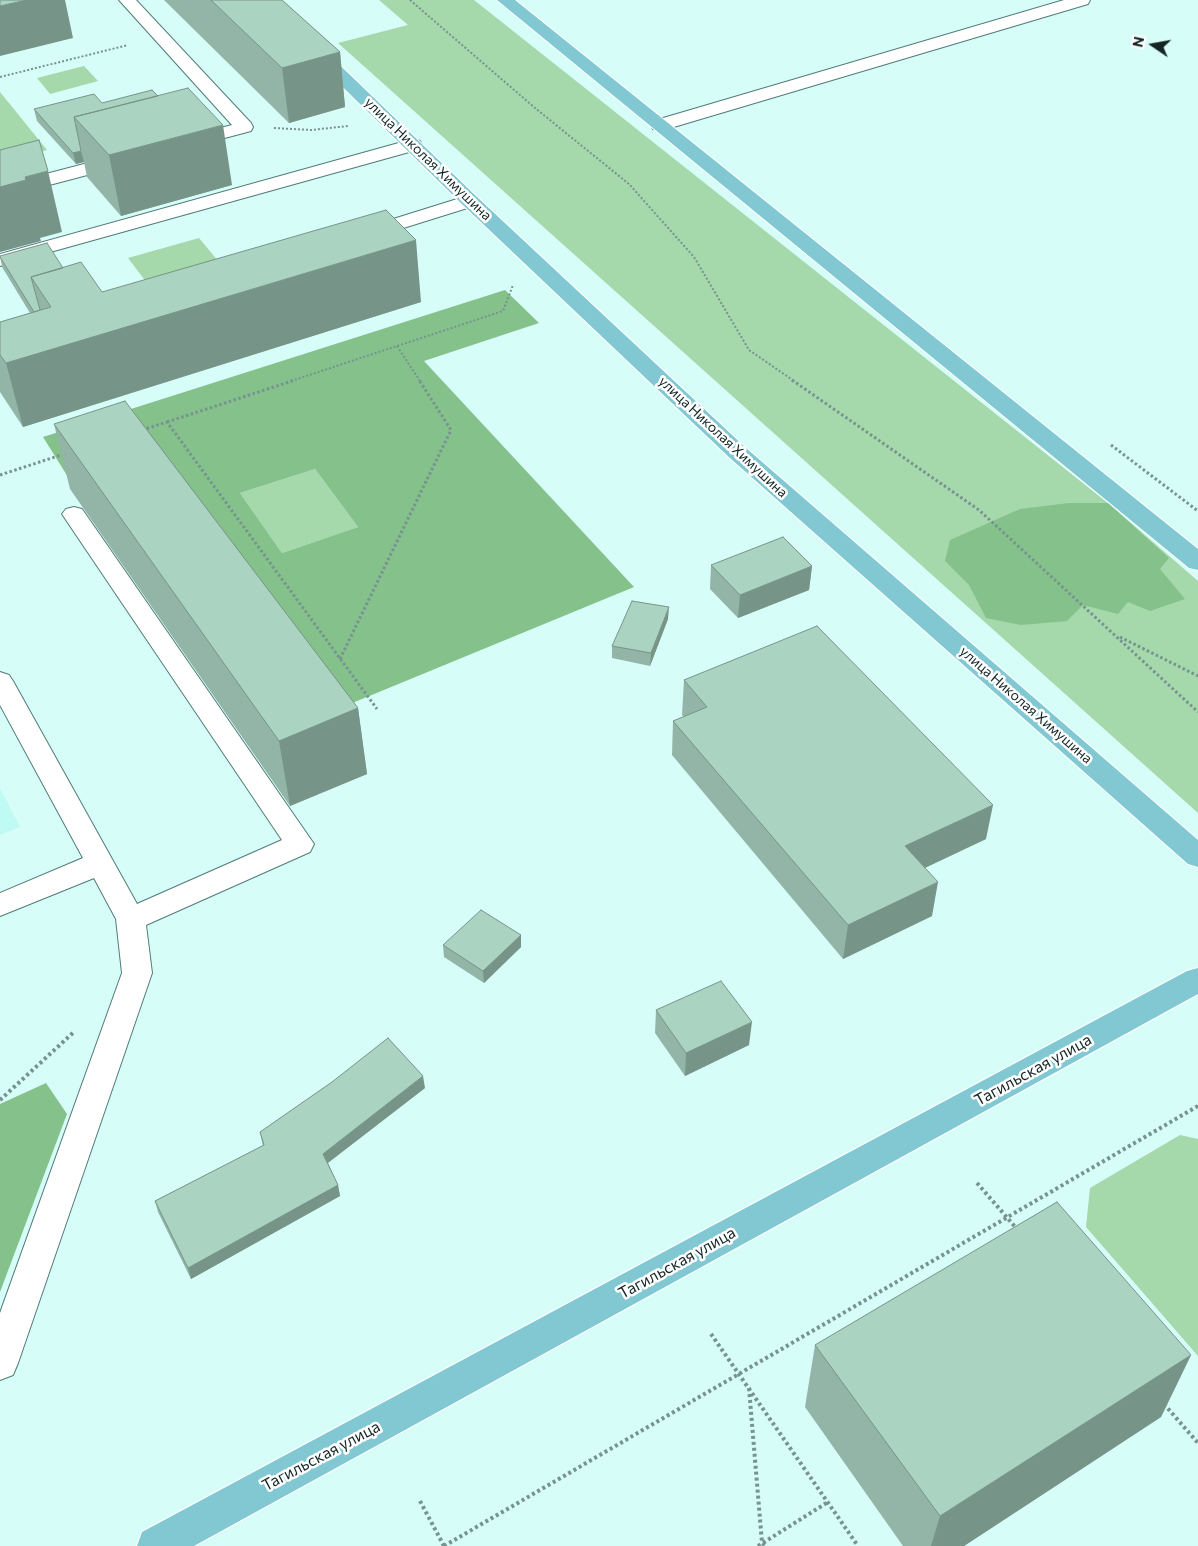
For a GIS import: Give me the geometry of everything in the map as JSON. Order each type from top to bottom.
[{"type":"main road","name":"улица Николая Химушина","points":[[262,0],[470,201],[738,453],[1198,856]]},
{"type":"main road","points":[[506,0],[1198,562]]},
{"type":"main road","name":"Тагильская улица","points":[[156,1546],[1198,980]]},
{"type":"street","points":[[127,0],[244,127],[169,147]]},
{"type":"street","points":[[660,126],[1082,0]]},
{"type":"street","points":[[0,260],[413,145]]},
{"type":"street","points":[[0,192],[141,155]]},
{"type":"street","points":[[351,238],[470,201]]},
{"type":"street","points":[[74,514],[300,844],[131,919]]},
{"type":"street","points":[[0,681],[131,919],[137,973],[0,1363]]},
{"type":"street","points":[[0,905],[101,863]]},
{"type":"path","points":[[410,0],[534,108],[629,184],[694,257],[749,350],[979,510],[1198,712]]},
{"type":"path","points":[[0,77],[161,37]]},
{"type":"path","points":[[244,127],[311,130],[355,125]]},
{"type":"path","points":[[139,431],[504,311],[516,277]]},
{"type":"path","points":[[340,658],[451,430],[397,346]]},
{"type":"path","points":[[167,422],[377,709]]},
{"type":"path","points":[[0,474],[65,454]]},
{"type":"path","points":[[1116,635],[1198,676]]},
{"type":"path","points":[[0,1100],[79,1026]]},
{"type":"path","points":[[420,1500],[444,1546],[1198,1106]]},
{"type":"path","points":[[977,1183],[1019,1232]]},
{"type":"path","points":[[711,1334],[858,1546]]},
{"type":"path","points":[[749,1388],[762,1545],[828,1502]]},
{"type":"path","points":[[1160,1398],[1198,1443]]},
{"type":"shaded area","points":[[0,788],[20,827],[0,835]]},
{"type":"green space","points":[[379,0],[474,0],[1108,503],[1198,581],[1198,813],[338,43],[408,25]]},
{"type":"green space","points":[[84,66],[98,81],[50,94],[37,78]]},
{"type":"green space","points":[[0,92],[47,150],[0,163]]},
{"type":"green space","points":[[199,238],[219,262],[147,283],[128,258]]},
{"type":"green space","points":[[505,290],[539,323],[424,361],[634,587],[345,706],[68,477],[43,437]],"holes":[[[315,469],[358,527],[282,553],[240,493]]]},
{"type":"green space","points":[[315,469],[358,527],[282,553],[240,493]]},
{"type":"green space","points":[[1069,503],[1108,503],[1169,558],[1160,569],[1185,599],[1150,611],[1128,602],[1118,614],[1083,605],[1067,621],[1021,625],[986,618],[969,585],[945,561],[950,540],[1020,509]]},
{"type":"green space","points":[[46,1083],[67,1114],[0,1292],[0,1104]]},
{"type":"green space","points":[[1180,1135],[1198,1139],[1198,1356],[1086,1227],[1090,1188]]},
{"type":"building","points":[[0,0],[27,0],[0,6]]},
{"type":"building","points":[[211,0],[282,0],[340,52],[282,68]]},
{"type":"building","points":[[188,88],[223,125],[109,155],[74,117]]},
{"type":"building","points":[[152,90],[158,96],[74,117],[81,151],[73,153],[34,109],[94,94],[102,103]]},
{"type":"building","points":[[39,140],[48,171],[25,177],[26,180],[0,187],[0,150]]},
{"type":"building","points":[[386,210],[416,240],[6,363],[0,355],[0,322],[51,307],[31,277],[81,262],[102,292]]},
{"type":"building","points":[[47,243],[63,268],[31,277],[40,310],[34,312],[0,256]]},
{"type":"building","points":[[125,401],[358,708],[279,741],[54,424]]},
{"type":"building","points":[[783,537],[812,566],[740,595],[711,565]]},
{"type":"building","points":[[632,601],[669,607],[651,653],[612,646]]},
{"type":"building","points":[[817,626],[993,805],[905,846],[938,882],[848,925],[673,721],[707,707],[684,680]]},
{"type":"building","points":[[481,910],[521,935],[483,971],[443,945]]},
{"type":"building","points":[[721,981],[752,1022],[686,1053],[656,1010]]},
{"type":"building","points":[[388,1038],[423,1076],[323,1154],[338,1185],[188,1268],[155,1201],[264,1145],[260,1132],[332,1082]]},
{"type":"building","points":[[1057,1202],[1191,1355],[940,1516],[815,1345]]}]
